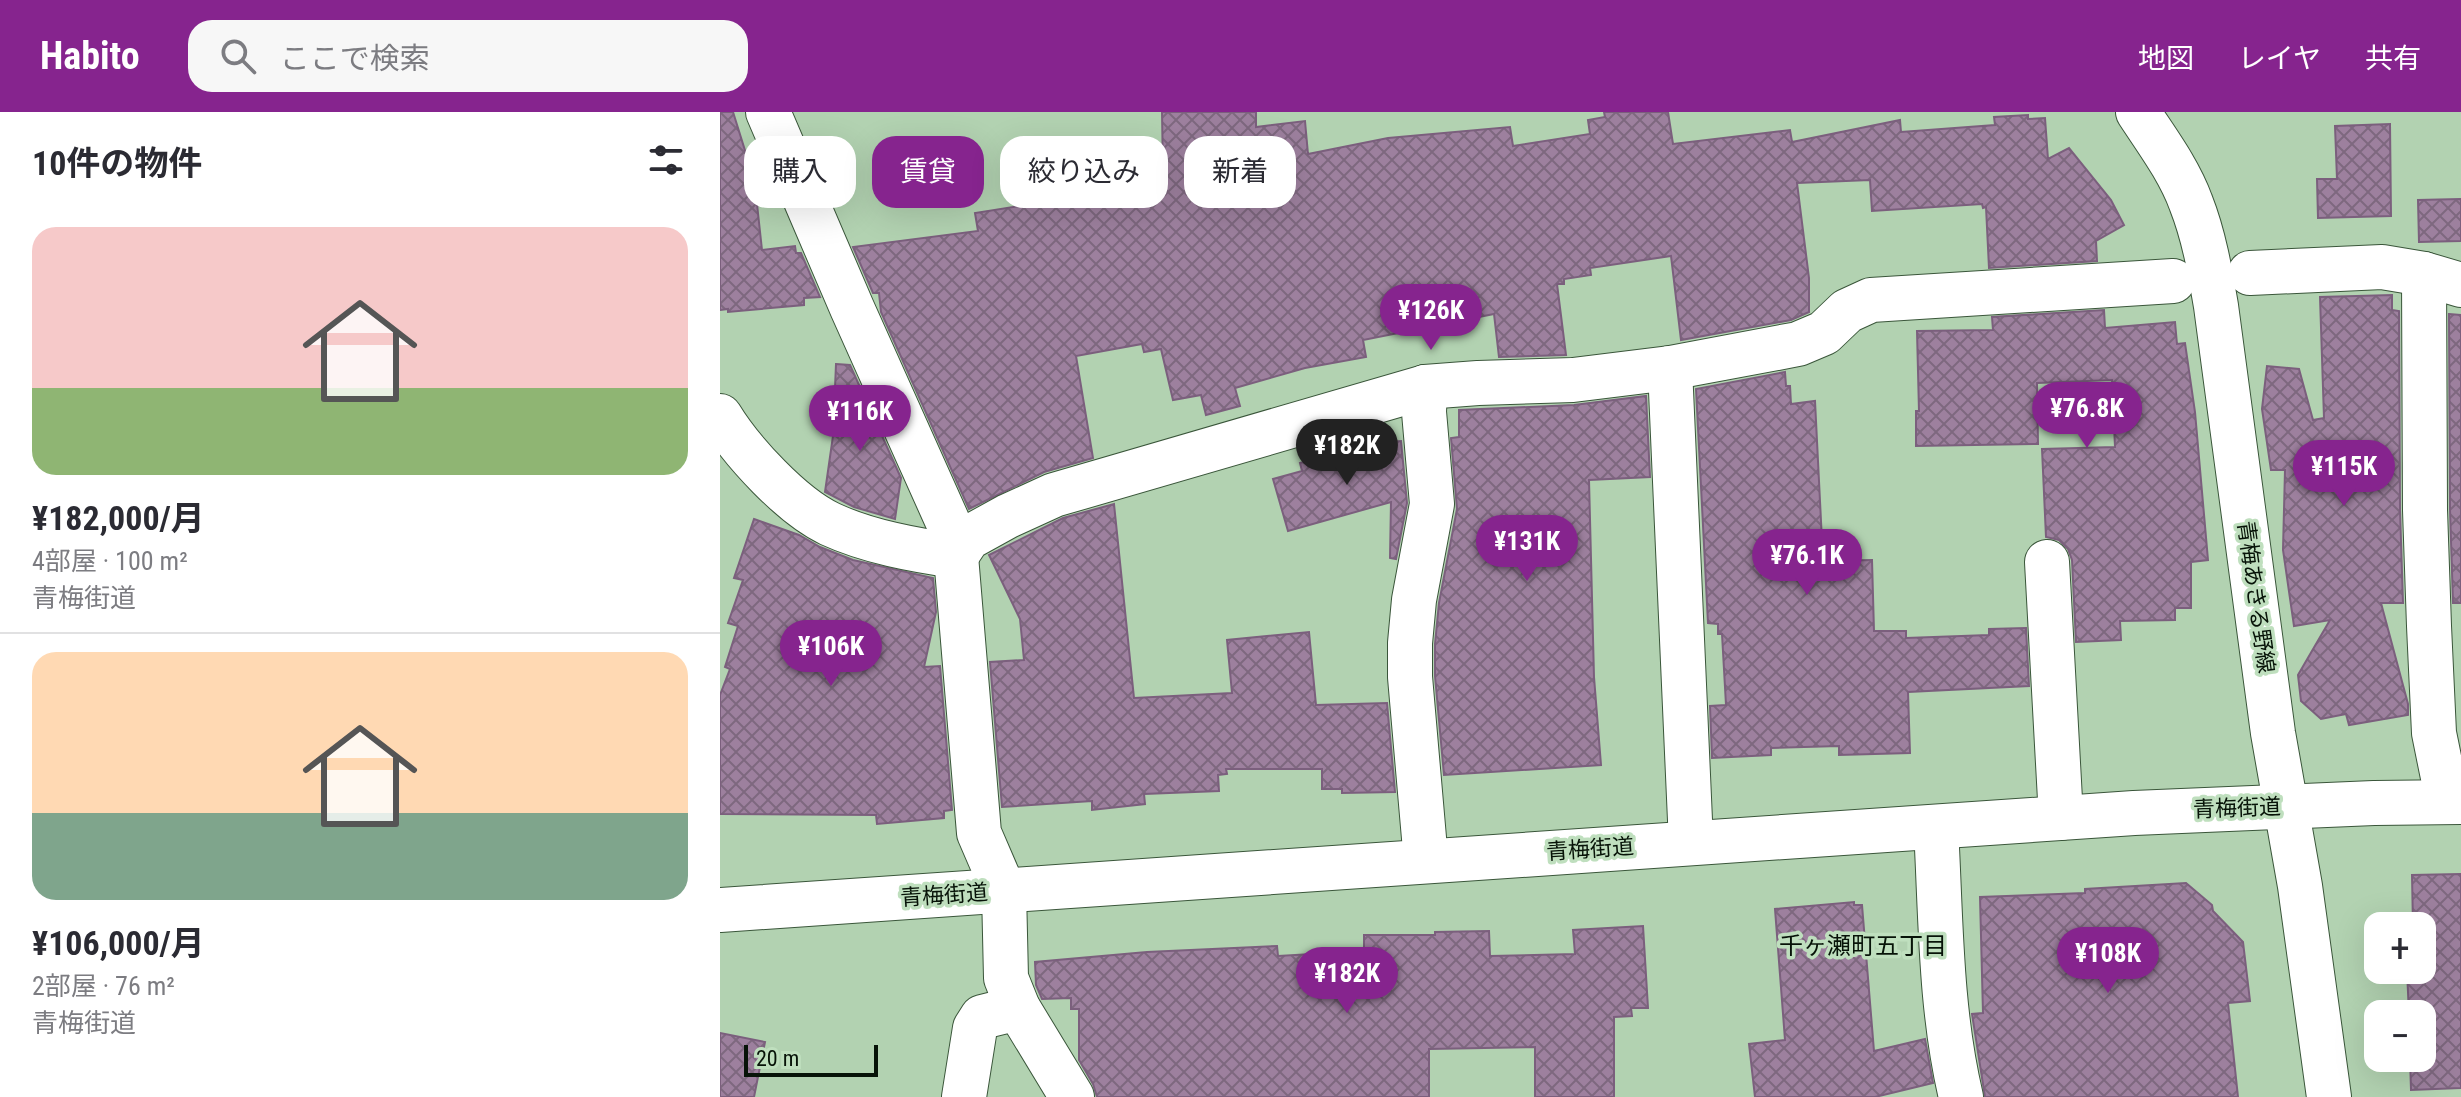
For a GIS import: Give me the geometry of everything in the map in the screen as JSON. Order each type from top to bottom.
[{"type":"street","points":[[768,112],[951,529],[956,556],[979,833],[1004,891],[1006,978],[1018,1008],[1072,1097]]},
{"type":"street","name":"青梅あきる野線","points":[[2138,112],[2164,151],[2190,201],[2205,248],[2216,306],[2273,733],[2287,806],[2329,1097]]},
{"type":"street","points":[[2250,273],[2382,267],[2442,279],[2425,510],[2434,733],[2454,802]]},
{"type":"street","points":[[956,556],[968,538],[1054,495],[1425,387],[1573,380],[1670,368],[1798,344],[1824,333],[1847,311],[1871,300],[2173,281]]},
{"type":"street","points":[[1670,368],[1691,843]]},
{"type":"street","points":[[1425,387],[1424,412],[1432,504],[1414,600],[1410,677],[1426,861]]},
{"type":"street","points":[[720,416],[769,475],[796,501],[828,523],[865,537],[956,556]]},
{"type":"street","points":[[2047,562],[2061,818]]},
{"type":"street","name":"青梅街道","points":[[720,910],[2061,818],[2287,806],[2454,802]]},
{"type":"street","points":[[1936,828],[1946,1016],[1951,1057],[1961,1097]]},
{"type":"street","points":[[964,1097],[975,1028],[982,1017],[1018,1008]]},
{"type":"building","points":[[720,112],[733,112],[744,147],[744,208],[757,208],[762,250],[795,246],[820,297],[804,298],[804,305],[728,312],[728,309],[720,310]]},
{"type":"building","points":[[1162,112],[1256,112],[1256,127],[1305,121],[1308,154],[1388,138],[1510,127],[1513,146],[1590,134],[1588,120],[1605,117],[1604,112],[1668,112],[1673,144],[1790,130],[1792,142],[1900,120],[1901,132],[1995,125],[1994,117],[2028,115],[2028,119],[2045,118],[2048,159],[2069,148],[2111,200],[2124,225],[2096,241],[2097,261],[1989,268],[1986,207],[1983,208],[1982,204],[1872,211],[1870,180],[1797,183],[1809,278],[1809,312],[1791,320],[1681,340],[1671,256],[1590,268],[1591,275],[1564,279],[1564,284],[1557,284],[1566,355],[1499,357],[1494,314],[1363,340],[1366,357],[1305,368],[1235,388],[1240,406],[1206,415],[1201,395],[1173,400],[1161,349],[1144,352],[1142,344],[1076,356],[1093,458],[1044,472],[969,509],[881,312],[879,293],[873,293],[853,247],[978,231],[975,213],[1007,208],[1168,208],[1168,136],[1162,136]]},
{"type":"building","points":[[2390,124],[2391,216],[2318,218],[2317,179],[2337,179],[2335,126]]},
{"type":"building","points":[[2461,199],[2461,241],[2419,242],[2418,200]]},
{"type":"building","points":[[2392,295],[2392,310],[2399,311],[2403,603],[2381,603],[2408,704],[2408,715],[2349,725],[2346,714],[2321,719],[2301,701],[2298,675],[2330,620],[2294,626],[2283,550],[2285,470],[2271,470],[2262,409],[2267,366],[2299,369],[2313,420],[2324,418],[2320,297]]},
{"type":"building","points":[[2104,310],[2105,328],[2175,322],[2177,344],[2185,343],[2195,412],[2208,560],[2191,562],[2191,608],[2175,608],[2175,620],[2120,621],[2121,640],[2076,642],[2072,560],[2068,549],[2059,540],[2046,537],[2042,449],[2115,447],[2112,380],[2037,383],[2038,444],[1916,446],[1916,411],[1919,411],[1917,331],[1993,330],[1992,317]]},
{"type":"building","points":[[2449,314],[2461,315],[2461,603],[2453,603]]},
{"type":"building","points":[[836,364],[850,365],[901,478],[895,519],[854,507],[825,492],[833,436]]},
{"type":"building","points":[[1785,372],[1791,404],[1815,401],[1823,561],[1872,560],[1874,631],[1906,631],[1906,638],[1989,635],[1989,629],[2026,628],[2029,686],[1908,692],[1910,753],[1839,755],[1839,746],[1771,748],[1771,755],[1712,758],[1710,706],[1726,705],[1722,634],[1718,634],[1718,624],[1708,623],[1696,389]]},
{"type":"building","points":[[1646,396],[1650,477],[1589,480],[1594,677],[1601,765],[1444,775],[1435,644],[1439,603],[1457,509],[1451,438],[1459,437],[1459,410],[1574,405]]},
{"type":"building","points":[[1401,441],[1407,503],[1396,559],[1390,558],[1391,502],[1288,531],[1273,479],[1302,471],[1300,463],[1373,443]]},
{"type":"building","points":[[1114,504],[1134,698],[1232,693],[1227,640],[1309,632],[1316,705],[1387,703],[1395,792],[1342,793],[1342,789],[1322,789],[1322,769],[1226,769],[1227,774],[1218,775],[1219,791],[1144,794],[1145,804],[1092,810],[1092,801],[1002,807],[990,662],[1024,660],[1020,619],[989,555],[1063,518]]},
{"type":"building","points":[[754,519],[799,535],[853,560],[933,578],[936,612],[924,667],[940,666],[952,810],[944,811],[944,818],[877,824],[876,815],[720,814],[720,695],[730,669],[725,667],[738,626],[728,623],[743,580],[734,578]]},
{"type":"building","points":[[2461,874],[2461,1088],[2411,1090],[2410,1072],[2436,1072],[2436,1000],[2408,1000],[2408,984],[2436,984],[2436,912],[2413,912],[2412,875]]},
{"type":"building","points":[[2186,883],[2212,905],[2213,911],[2243,942],[2250,1001],[2228,1003],[2238,1097],[1985,1097],[1972,1014],[1983,1013],[1980,897],[2085,893],[2085,889]]},
{"type":"building","points":[[1854,902],[1854,905],[1862,905],[1874,1051],[1925,1039],[1933,1083],[1875,1097],[1755,1097],[1749,1044],[1785,1040],[1775,909]]},
{"type":"building","points":[[1643,926],[1648,1008],[1631,1008],[1632,1016],[1614,1017],[1614,1097],[1535,1097],[1535,1047],[1429,1049],[1429,1097],[1097,1097],[1079,1060],[1079,1009],[1071,1009],[1071,998],[1042,999],[1036,985],[1035,962],[1147,952],[1277,946],[1278,956],[1364,951],[1364,935],[1489,931],[1490,956],[1575,954],[1573,930]]},
{"type":"building","points":[[720,1033],[765,1042],[754,1097],[720,1097]]},
{"type":"district","name":"千ヶ瀬町五丁目","points":[[1863,946]]}]
